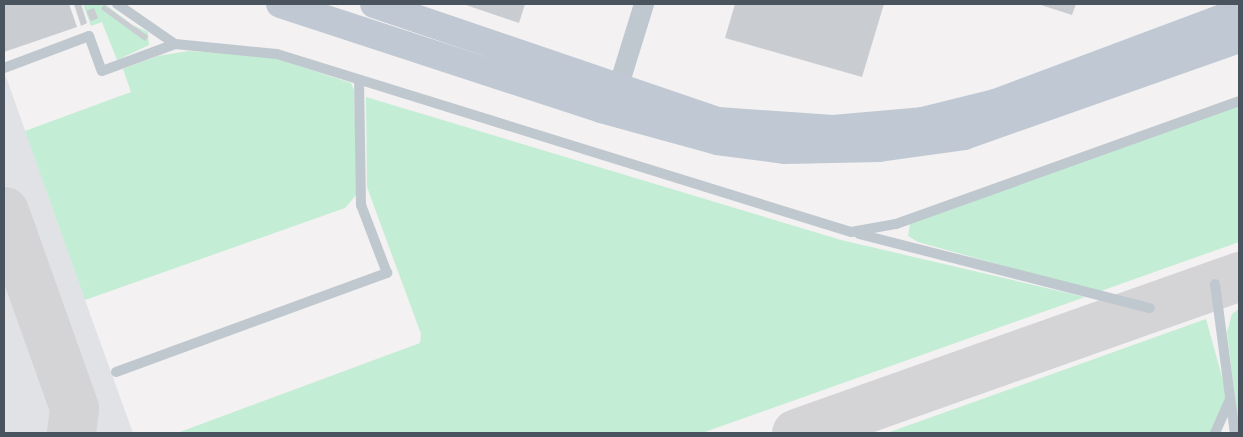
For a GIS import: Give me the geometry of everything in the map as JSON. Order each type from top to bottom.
[{"type":"street","points":[[374,4],[619,85],[718,120],[833,129],[912,122],[995,103],[1239,12]]},
{"type":"street","points":[[619,85],[644,4]]},
{"type":"street","points":[[286,5],[601,109],[717,141],[786,150],[879,148],[964,136],[1239,39]]},
{"type":"lane","points":[[117,4],[175,44]]},
{"type":"lane","points":[[4,68],[89,36],[102,71],[175,44],[277,54],[851,232],[1150,308]]},
{"type":"lane","points":[[116,372],[386,273],[361,204],[359,80]]},
{"type":"lane","points":[[851,232],[896,224],[1239,100]]},
{"type":"lane","points":[[1215,284],[1235,433]]},
{"type":"lane","points":[[1215,433],[1231,399]]},
{"type":"shaded area","points":[[4,71],[85,300],[133,433],[4,433]]},
{"type":"green space","points":[[83,4],[105,4],[132,25],[148,32],[149,45],[117,60],[102,22],[91,26]]},
{"type":"green space","points":[[188,51],[268,56],[351,83],[354,90],[357,194],[345,208],[85,300],[25,131],[131,92],[123,69],[158,56]]},
{"type":"green space","points":[[366,97],[841,240],[1085,297],[702,433],[177,433],[420,343],[421,334],[367,187]]},
{"type":"green space","points":[[1239,104],[1239,242],[1098,292],[918,242],[908,236],[910,224]]},
{"type":"green space","points":[[1239,309],[1239,429],[1227,332],[1232,314]]},
{"type":"green space","points":[[1206,319],[1227,395],[1210,433],[887,433]]},
{"type":"building","points":[[4,4],[69,4],[77,27],[4,52]]},
{"type":"building","points":[[74,4],[81,4],[87,23],[81,26]]},
{"type":"building","points":[[463,4],[525,4],[519,23]]},
{"type":"building","points":[[735,4],[884,4],[862,77],[725,38]]},
{"type":"building","points":[[1038,4],[1076,4],[1072,15]]},
{"type":"building","points":[[104,5],[148,36],[145,41],[101,9]]},
{"type":"building","points":[[94,8],[98,18],[91,21],[87,11]]},
{"type":"taxiway","points":[[4,211],[74,408],[71,433]]},
{"type":"taxiway","points":[[796,433],[1239,276]]}]
